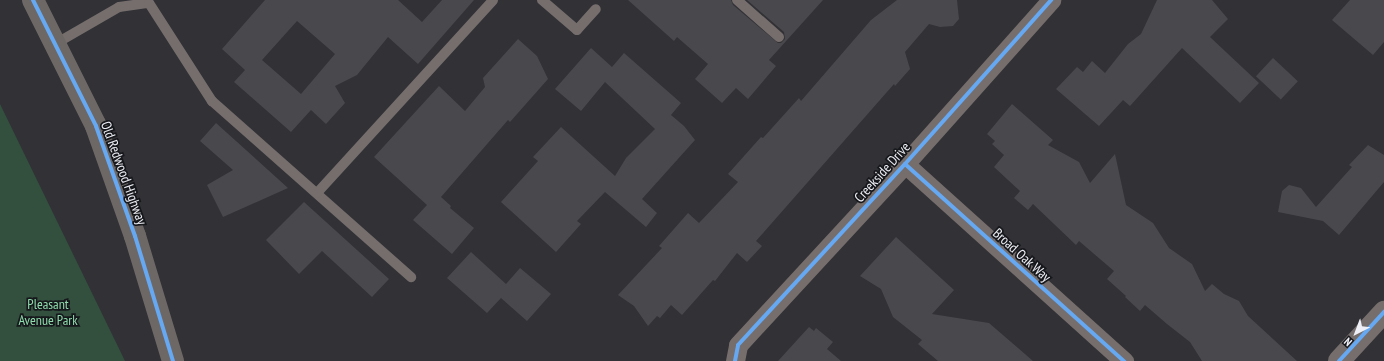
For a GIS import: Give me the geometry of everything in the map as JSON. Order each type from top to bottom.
[{"type":"main road","name":"Old Redwood Highway","points":[[33,0],[96,126],[135,236],[173,361]]},
{"type":"street","name":"Creekside Drive","points":[[735,361],[738,345],[905,164],[1051,0]]},
{"type":"street","name":"Broad Oak Way","points":[[905,164],[1124,361]]},
{"type":"street","points":[[1339,361],[1384,312]]},
{"type":"lane","points":[[317,193],[493,0]]},
{"type":"lane","points":[[542,0],[577,30],[596,9]]},
{"type":"lane","points":[[737,0],[779,37]]},
{"type":"lane","points":[[55,44],[119,7],[149,3],[212,101],[411,277]]},
{"type":"green space","name":"Pleasant Avenue Park","points":[[0,104],[125,361],[0,361]]},
{"type":"building","points":[[265,0],[398,0],[422,22],[442,0],[474,0],[418,64],[388,37],[357,75],[335,86],[345,103],[326,124],[311,110],[291,132],[234,82],[245,70],[222,49]],"holes":[[[297,21],[335,54],[301,94],[262,60]]]},
{"type":"building","points":[[628,0],[731,0],[733,5],[778,43],[781,43],[785,39],[784,32],[747,0],[823,0],[769,60],[776,66],[748,99],[736,88],[722,103],[695,79],[708,64],[677,37],[674,41]]},
{"type":"building","points":[[897,0],[957,0],[959,19],[953,26],[940,27],[929,24],[905,52],[910,69],[895,86],[894,84],[756,241],[762,246],[747,262],[737,253],[715,281],[713,280],[682,315],[671,305],[660,318],[657,316],[648,326],[634,306],[618,295],[662,248],[659,246],[688,213],[699,223],[738,182],[728,174],[799,98],[801,101],[871,20]]},
{"type":"building","points":[[1157,0],[1212,0],[1228,19],[1210,37],[1259,83],[1240,103],[1182,48],[1130,106],[1123,100],[1099,126],[1056,89],[1077,67],[1083,72],[1092,61],[1105,73],[1128,44],[1141,34]]},
{"type":"building","points":[[1350,0],[1384,0],[1384,42],[1373,55],[1332,20]]},
{"type":"building","points":[[518,39],[537,56],[548,79],[510,122],[508,120],[441,197],[451,206],[450,208],[474,228],[452,254],[413,220],[427,205],[374,157],[439,86],[465,111],[485,87],[483,78]]},
{"type":"building","points":[[591,48],[612,67],[624,53],[681,103],[671,115],[684,126],[695,140],[642,199],[657,213],[646,227],[605,192],[577,221],[581,224],[556,252],[501,202],[538,161],[533,157],[561,127],[615,176],[626,158],[655,129],[605,82],[581,111],[555,89]]},
{"type":"building","points":[[1273,58],[1298,81],[1281,99],[1256,76]]},
{"type":"building","points":[[1012,104],[1053,140],[1048,145],[1079,162],[1090,183],[1115,154],[1126,205],[1153,223],[1169,248],[1192,264],[1205,291],[1212,284],[1224,294],[1239,301],[1248,316],[1297,361],[1202,361],[1190,342],[1145,305],[1140,311],[1107,279],[1114,271],[1079,241],[1076,245],[1033,204],[1028,210],[1014,198],[1020,191],[994,167],[1004,155],[992,144],[995,141],[987,134]]},
{"type":"building","points":[[216,123],[288,188],[223,217],[207,185],[233,170],[200,141]]},
{"type":"building","points":[[1368,145],[1384,155],[1384,182],[1339,235],[1323,221],[1278,212],[1282,191],[1289,185],[1301,188],[1316,207],[1352,167],[1349,165]]},
{"type":"building","points":[[304,202],[389,279],[372,297],[322,251],[299,274],[266,240]]},
{"type":"building","points":[[896,237],[954,290],[932,314],[989,323],[1033,361],[938,361],[918,344],[922,340],[893,317],[881,289],[860,276]]},
{"type":"building","points":[[471,252],[506,284],[520,268],[551,294],[527,321],[501,298],[487,313],[447,278]]},
{"type":"building","points":[[809,327],[814,331],[816,328],[833,342],[827,349],[841,361],[778,361]]},
{"type":"cycle path","points":[[33,0],[96,126],[135,236],[173,361]]},
{"type":"cycle path","points":[[735,361],[738,345],[905,164],[1051,0]]},
{"type":"cycle path","points":[[905,164],[1124,361]]},
{"type":"cycle path","points":[[1339,361],[1384,312]]}]
